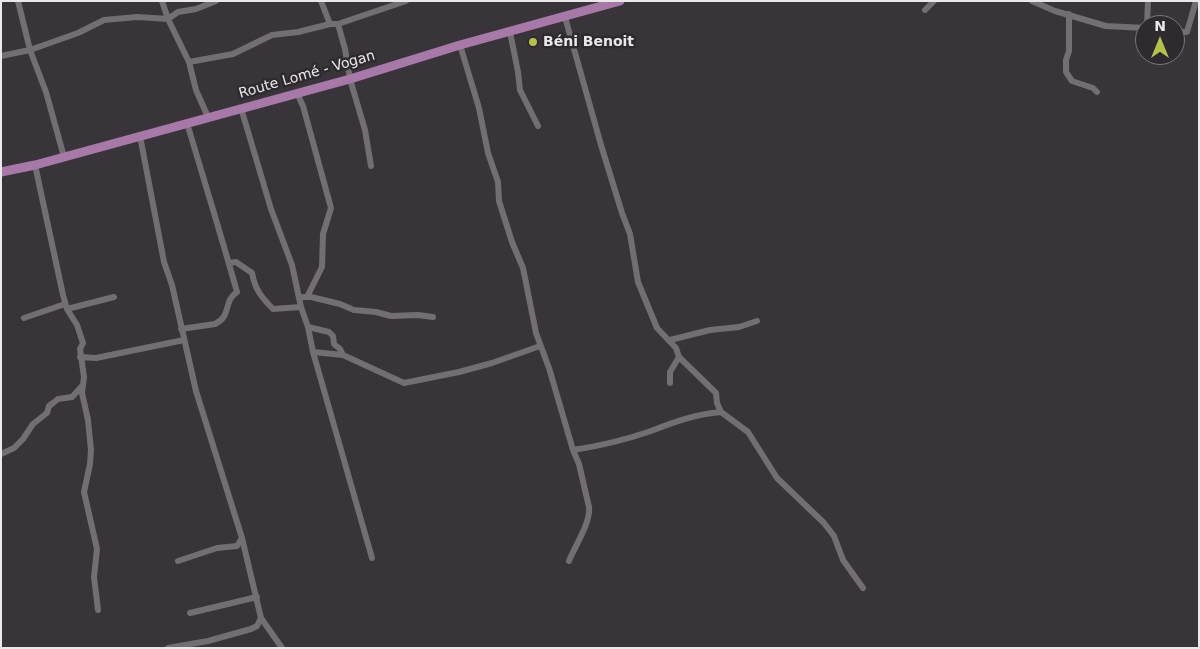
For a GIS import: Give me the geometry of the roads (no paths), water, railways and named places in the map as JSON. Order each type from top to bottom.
[{"type":"main road","name":"Route Lomé - Vogan","points":[[1,172],[35,165],[350,79],[460,45],[620,1]]},
{"type":"street","points":[[18,1],[30,50],[46,92],[64,157]]},
{"type":"street","points":[[162,1],[168,19],[189,62],[196,90],[208,118]]},
{"type":"street","points":[[1,56],[30,50],[78,33],[104,20],[137,17],[168,19],[178,12],[196,9],[216,1]]},
{"type":"street","points":[[321,1],[330,24]]},
{"type":"street","points":[[189,62],[233,54],[272,35],[338,24],[406,1]]},
{"type":"street","points":[[925,10],[934,1]]},
{"type":"street","points":[[1032,1],[1055,11],[1106,26],[1135,27]]},
{"type":"street","points":[[1053,1],[1055,11]]},
{"type":"street","points":[[1147,15],[1148,1]]},
{"type":"street","points":[[1185,32],[1187,32],[1196,1]]},
{"type":"street","points":[[1069,14],[1069,51],[1066,60],[1066,72],[1072,81],[1093,88],[1097,92]]},
{"type":"street","points":[[565,17],[604,153],[630,234],[638,282],[656,328],[670,340],[676,348],[679,357],[716,393],[717,403],[721,412],[748,432],[777,478],[824,523],[834,536],[843,560],[863,588]]},
{"type":"street","points":[[338,24],[345,49],[350,79],[365,130],[371,166]]},
{"type":"street","points":[[510,32],[520,90],[538,126]]},
{"type":"street","points":[[460,45],[479,108],[488,153],[498,182],[499,202],[523,268],[540,346],[550,368],[573,450],[579,464],[590,510],[586,524],[569,561]]},
{"type":"street","points":[[297,93],[303,106],[331,208],[323,234],[322,267],[303,297],[301,306],[372,558]]},
{"type":"street","points":[[241,108],[271,209],[303,297]]},
{"type":"street","points":[[182,329],[215,324],[224,319],[228,302],[232,295],[237,292],[223,238],[214,218],[187,123]]},
{"type":"street","points":[[140,136],[164,262],[172,285],[196,391],[242,538],[261,618],[282,648]]},
{"type":"street","points":[[35,165],[66,306],[77,325],[82,343],[80,349],[84,377],[82,393],[88,420],[91,450],[84,492],[97,549],[94,577],[98,610]]},
{"type":"street","points":[[229,262],[236,262],[252,273],[254,285],[260,296],[273,308],[301,306]]},
{"type":"street","points":[[24,318],[66,306],[114,297]]},
{"type":"street","points":[[303,297],[340,304],[354,310],[376,312],[390,316],[434,317]]},
{"type":"street","points":[[670,340],[710,330],[740,327],[757,321]]},
{"type":"street","points":[[308,327],[329,332],[334,336],[334,344],[343,355]]},
{"type":"street","points":[[80,357],[96,358],[184,340]]},
{"type":"street","points":[[313,352],[343,355],[404,383],[484,365],[540,346]]},
{"type":"street","points":[[670,383],[670,372],[679,357]]},
{"type":"street","points":[[1,454],[14,448],[33,424],[47,413],[49,406],[58,399],[72,397],[83,385]]},
{"type":"street","points":[[573,450],[612,443],[688,417],[721,412]]},
{"type":"street","points":[[178,560],[217,548],[237,546],[242,538]]},
{"type":"street","points":[[190,613],[257,597]]},
{"type":"street","points":[[168,648],[208,644],[251,629],[256,626],[261,618]]},
{"type":"place","name":"Béni Benoit","points":[[533,42]]}]
